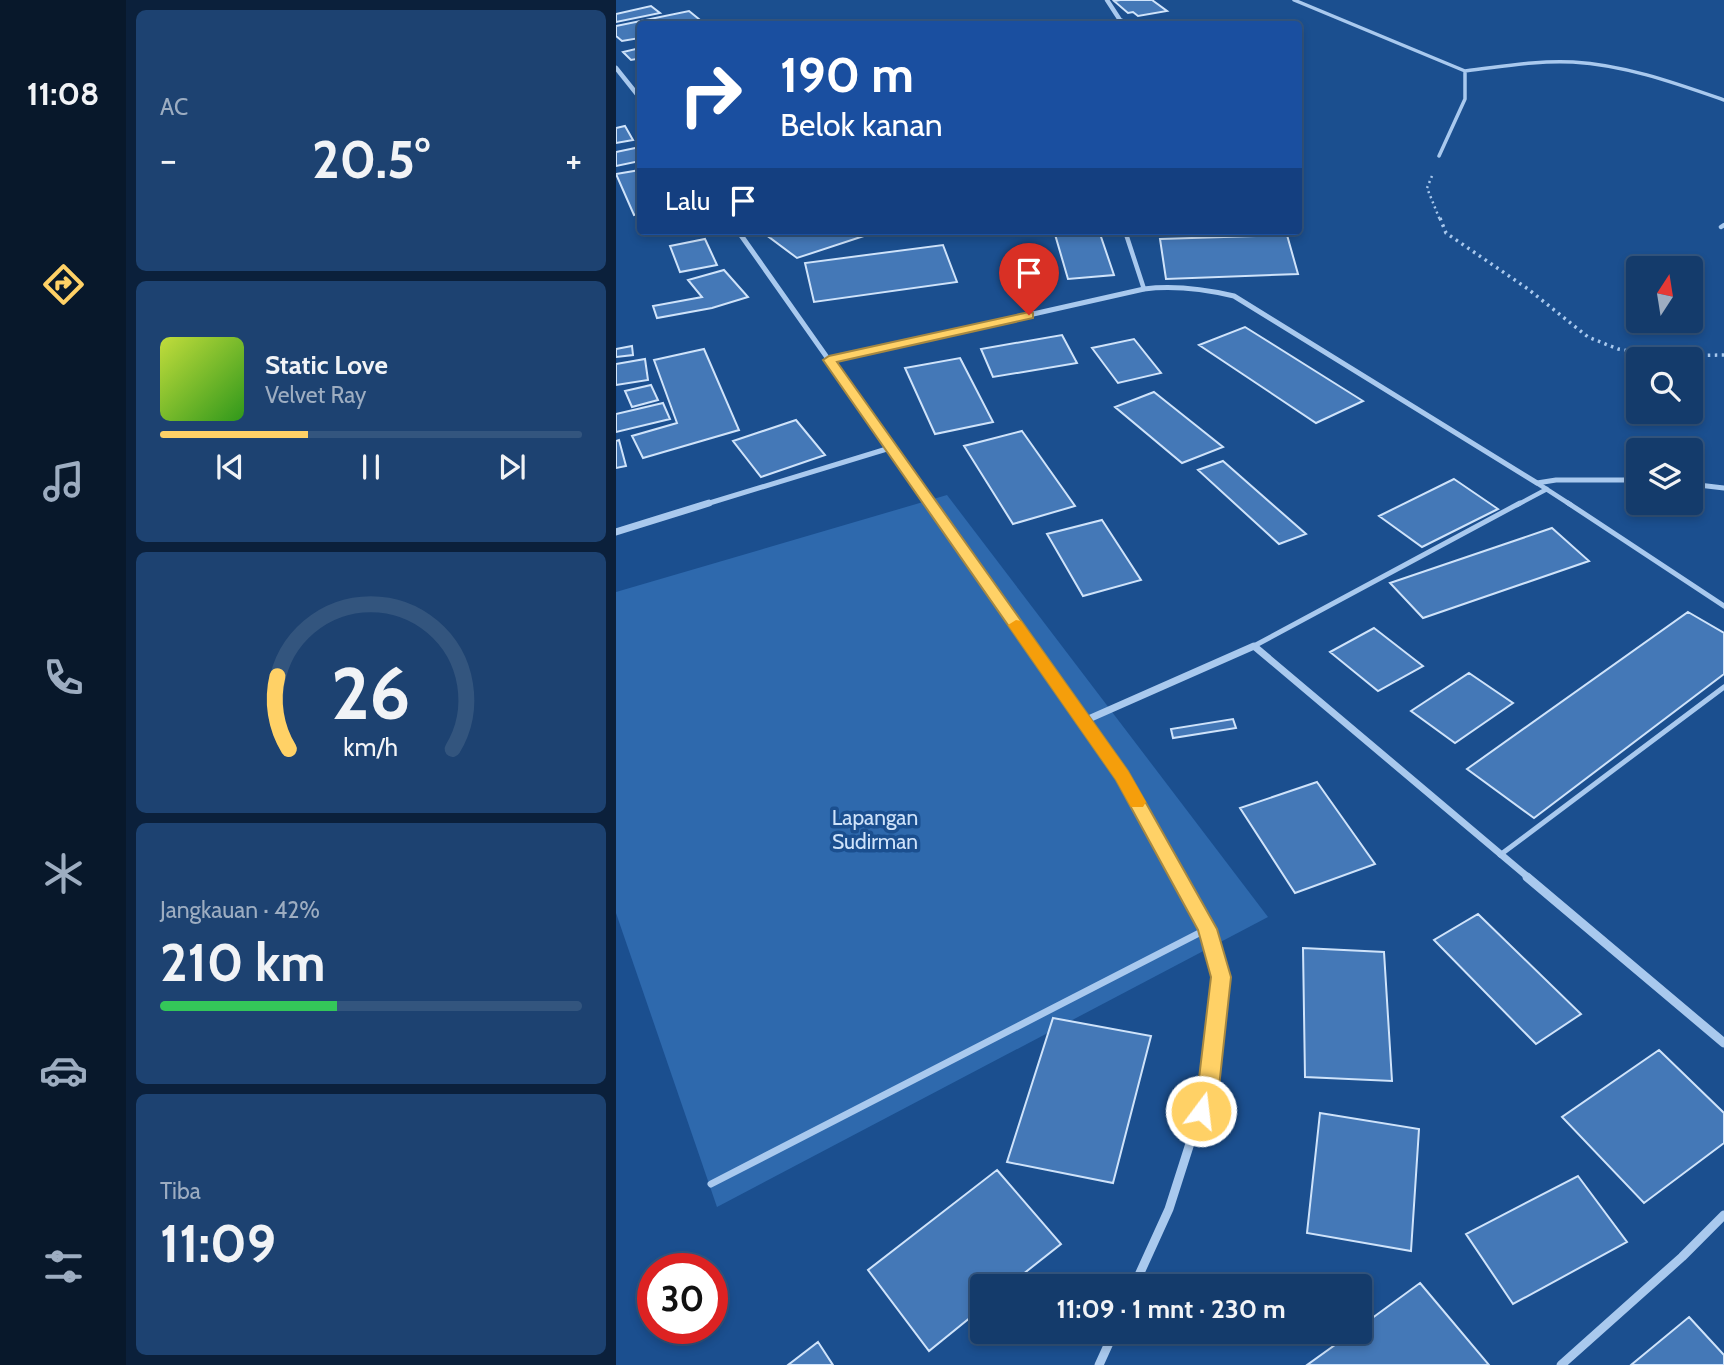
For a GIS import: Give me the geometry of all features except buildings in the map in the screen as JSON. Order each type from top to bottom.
[{"type":"street","points":[[1107,0],[1122,21]]},
{"type":"street","points":[[616,68],[637,94]]},
{"type":"street","points":[[741,235],[1122,776],[1207,929],[1221,977],[1209,1087],[1170,1209],[1140,1274]]},
{"type":"street","points":[[829,360],[1144,289],[1170,285],[1200,288],[1234,296],[1537,483],[1556,480],[1626,480]]},
{"type":"street","points":[[616,532],[890,448]]},
{"type":"street","points":[[1703,486],[1724,488]]},
{"type":"street","points":[[1084,721],[1254,646],[1724,1043]]},
{"type":"street","points":[[1561,1365],[1682,1257],[1724,1215]]},
{"type":"street","points":[[1099,1365],[1109,1344]]},
{"type":"lane","points":[[1294,0],[1465,71],[1552,62],[1593,65],[1646,76],[1724,100]]},
{"type":"lane","points":[[1439,156],[1465,99],[1465,71]]},
{"type":"lane","points":[[1126,235],[1144,289]]},
{"type":"lane","points":[[1537,483],[1724,606]]},
{"type":"lane","points":[[1254,646],[1547,489]]},
{"type":"lane","points":[[1500,855],[1724,687]]},
{"type":"lane","points":[[711,1184],[1207,929]]},
{"type":"path","points":[[1439,156],[1427,188],[1446,233],[1528,289],[1588,337],[1618,349],[1657,356],[1724,355]]},
{"type":"green space","name":"Lapangan Sudirman","points":[[947,495],[1268,917],[717,1207],[616,913],[616,592]]},
{"type":"slow traffic","points":[[1016,625],[1122,776],[1137,802]]},
{"type":"route","points":[[1029,315],[829,360],[1122,776],[1207,929],[1221,977],[1209,1087],[1201,1111]]}]
